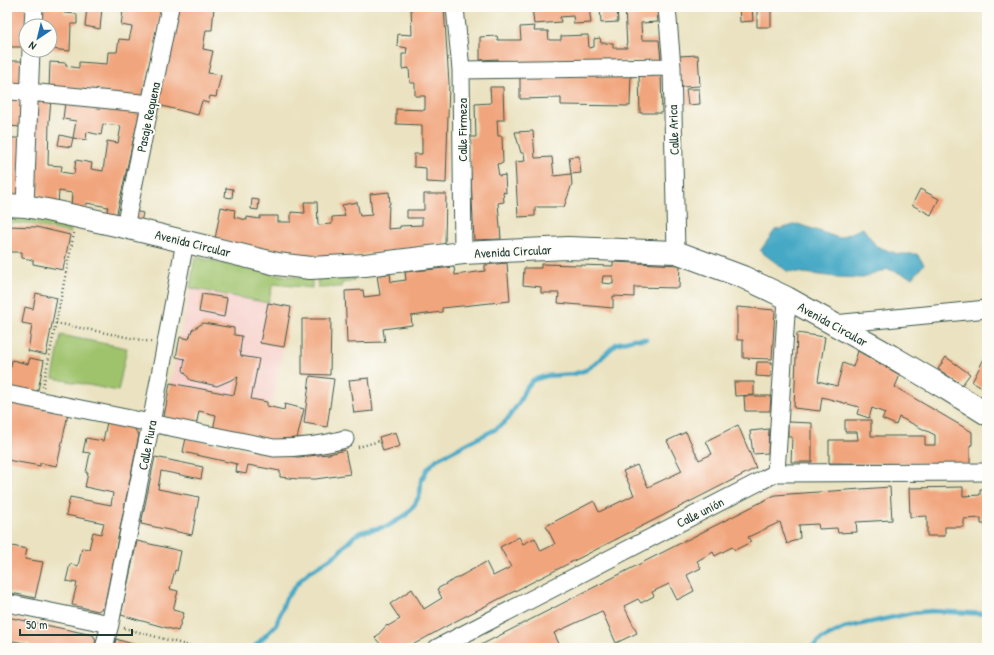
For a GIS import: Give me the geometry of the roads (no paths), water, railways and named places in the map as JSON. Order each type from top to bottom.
[{"type":"street","points":[[33,18],[34,7]]},
{"type":"street","name":"Pasaje Requena","points":[[125,227],[170,7]]},
{"type":"street","name":"Calle Firmeza","points":[[455,7],[461,70],[463,253]]},
{"type":"street","name":"Calle Arica","points":[[667,7],[672,67],[676,252]]},
{"type":"street","points":[[16,205],[29,92],[31,58]]},
{"type":"street","points":[[461,70],[672,67]]},
{"type":"street","points":[[7,91],[151,104]]},
{"type":"street","name":"Avenida Circular","points":[[16,205],[125,227],[277,264],[310,268],[365,265],[463,253],[568,248],[676,252],[743,277],[787,298],[947,389],[987,414]]},
{"type":"street","name":"Calle Piura","points":[[104,648],[151,423],[185,242]]},
{"type":"street","points":[[776,472],[787,298]]},
{"type":"street","points":[[834,324],[987,309]]},
{"type":"street","points":[[7,394],[274,448],[296,448],[322,445],[345,439]]},
{"type":"street","name":"Calle unión","points":[[437,648],[776,472],[987,472]]},
{"type":"street","points":[[7,603],[110,624]]},
{"type":"water","points":[[798,224],[839,238],[863,228],[876,246],[898,254],[917,254],[924,264],[913,278],[888,269],[863,278],[836,277],[787,271],[760,251],[775,230]]},
{"type":"waterway","points":[[253,648],[276,625],[286,598],[302,578],[337,554],[354,536],[361,532],[388,526],[406,515],[415,504],[420,494],[421,481],[428,468],[437,459],[496,429],[506,421],[520,401],[524,391],[533,380],[546,376],[574,374],[586,370],[595,364],[616,344],[633,339],[646,339]]},
{"type":"waterway","points":[[811,648],[822,639],[844,628],[912,613],[931,611],[987,614]]}]
